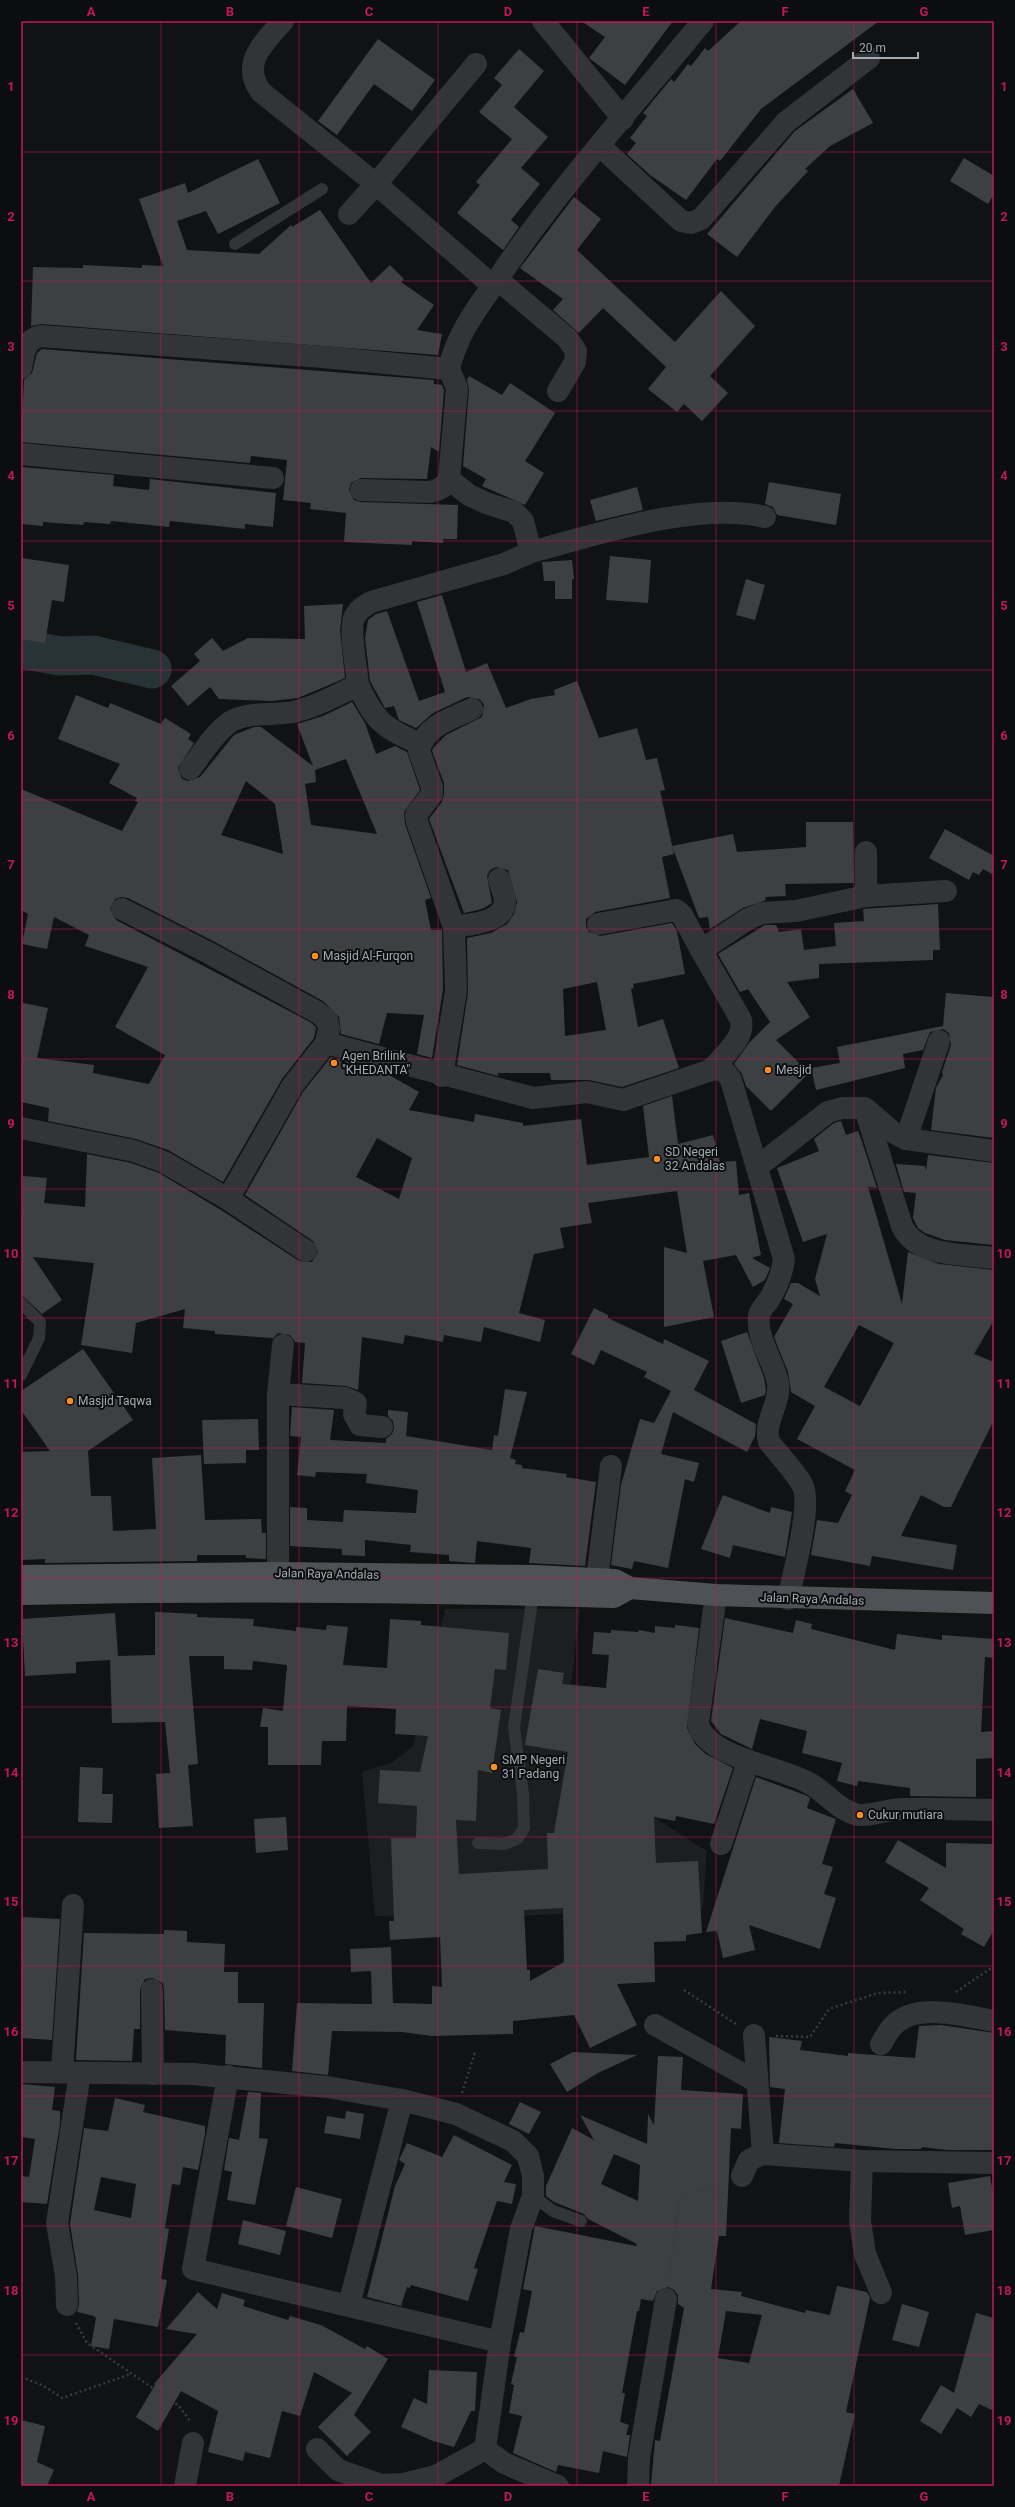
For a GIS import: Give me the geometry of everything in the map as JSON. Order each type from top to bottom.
[{"type":"main road","name":"Jalan Raya Andalas","points":[[21,1576],[278,1573],[331,1583],[532,1594],[614,1596],[630,1588]]},
{"type":"main road","name":"Jalan Raya Andalas","points":[[21,1594],[142,1591],[535,1576],[615,1580],[630,1588],[716,1595],[788,1599],[994,1603]]},
{"type":"street","points":[[282,21],[257,50],[254,63],[255,84],[261,92],[376,184],[495,283],[567,338],[576,351],[575,362],[558,391]]},
{"type":"street","points":[[543,21],[623,119]]},
{"type":"street","points":[[361,490],[435,491],[446,485],[449,479],[457,388],[449,369],[454,348],[469,319],[540,220],[703,21]]},
{"type":"street","points":[[600,146],[681,221],[691,223],[701,219],[786,122],[869,58]]},
{"type":"street","points":[[349,214],[376,184],[476,64]]},
{"type":"street","points":[[21,368],[26,346],[32,339],[40,336],[323,357],[449,369]]},
{"type":"street","points":[[21,454],[273,478]]},
{"type":"street","points":[[449,479],[457,487],[475,498],[514,512],[523,521],[530,552]]},
{"type":"street","points":[[420,744],[382,725],[371,713],[358,685],[352,628],[354,617],[360,608],[371,602],[504,564],[530,552],[592,536],[682,517],[715,512],[746,513],[765,518]]},
{"type":"street","points":[[190,769],[223,728],[231,721],[244,717],[293,712],[318,704],[358,685]]},
{"type":"street","points":[[442,1076],[456,991],[454,927],[417,822],[416,815],[432,794],[432,787],[419,751],[420,744],[434,726],[472,709]]},
{"type":"street","points":[[866,852],[866,896]]},
{"type":"street","points":[[454,927],[494,918],[502,912],[505,901],[500,879]]},
{"type":"street","points":[[701,950],[756,916],[776,911],[796,911],[866,896],[946,891]]},
{"type":"street","points":[[122,908],[209,953],[317,1012],[327,1020],[329,1029],[326,1043],[293,1085],[228,1199]]},
{"type":"street","points":[[598,924],[676,910],[682,915],[740,1018],[742,1026],[740,1035],[711,1070]]},
{"type":"street","points":[[906,1139],[939,1041]]},
{"type":"street","points":[[326,1043],[442,1076],[533,1098],[587,1092],[623,1100],[711,1070],[716,1069],[726,1073],[731,1080],[757,1167],[767,1208],[784,1259],[782,1274],[775,1291],[760,1314],[758,1326],[778,1383],[778,1395],[767,1434],[769,1442],[802,1485],[805,1500],[805,1517],[788,1599]]},
{"type":"street","points":[[757,1167],[828,1112],[842,1108],[865,1108],[894,1133],[906,1139],[994,1151]]},
{"type":"street","points":[[865,1108],[902,1226],[910,1239],[924,1247],[935,1250],[994,1258]]},
{"type":"street","points":[[21,1128],[87,1140],[134,1151],[164,1162],[228,1199],[306,1252]]},
{"type":"street","points":[[278,1573],[278,1394],[283,1345]]},
{"type":"street","points":[[278,1394],[345,1398],[356,1403],[354,1414],[360,1425],[382,1427]]},
{"type":"street","points":[[597,1579],[611,1466]]},
{"type":"street","points":[[716,1595],[698,1723],[700,1732],[705,1739],[748,1762],[810,1783],[841,1807],[860,1815],[901,1809],[994,1810]]},
{"type":"street","points":[[721,1844],[748,1762]]},
{"type":"street","points":[[67,2305],[66,2276],[57,2223],[71,2072],[73,1905]]},
{"type":"street","points":[[152,1990],[153,2074]]},
{"type":"street","points":[[881,2044],[893,2026],[905,2017],[924,2012],[994,2021]]},
{"type":"street","points":[[655,2025],[758,2082]]},
{"type":"street","points":[[754,2035],[763,2154]]},
{"type":"street","points":[[21,2072],[228,2076],[327,2087],[402,2100],[456,2114],[513,2141],[528,2156],[533,2176],[533,2196],[521,2229],[500,2342],[485,2449]]},
{"type":"street","points":[[228,2076],[193,2269],[500,2342]]},
{"type":"street","points":[[349,2305],[402,2100]]},
{"type":"street","points":[[742,2176],[749,2160],[763,2154],[862,2161],[994,2163]]},
{"type":"street","points":[[862,2161],[860,2222],[865,2254],[880,2293]]},
{"type":"street","points":[[638,2486],[639,2458],[666,2298]]},
{"type":"street","points":[[185,2486],[194,2443]]},
{"type":"street","points":[[317,2449],[338,2470],[381,2485],[402,2484],[436,2476],[485,2449]]},
{"type":"street","points":[[485,2449],[504,2463],[558,2486]]},
{"type":"lane","points":[[235,244],[322,189]]},
{"type":"lane","points":[[21,1303],[40,1322],[39,1338],[21,1374]]},
{"type":"lane","points":[[478,1843],[504,1844],[517,1839],[524,1828],[523,1794],[514,1727],[532,1594]]},
{"type":"lane","points":[[533,2196],[553,2211],[581,2221]]},
{"type":"path","points":[[949,1992],[956,1992],[994,1966]]},
{"type":"path","points":[[684,1990],[754,2035],[810,2037],[829,2009],[878,1993],[914,1992]]},
{"type":"path","points":[[956,1992],[956,2015]]},
{"type":"path","points":[[456,2114],[475,2052]]},
{"type":"path","points":[[666,2298],[680,2196],[688,2192],[699,2191],[733,2193],[742,2176]]},
{"type":"path","points":[[67,2305],[87,2343],[179,2406],[189,2418],[194,2443]]},
{"type":"path","points":[[21,2377],[42,2385],[62,2398],[132,2373]]},
{"type":"shaded area","name":"SMP Negeri 31 Padang","points":[[445,1609],[580,1609],[571,1684],[581,1711],[604,1814],[655,1818],[707,1851],[703,1907],[478,1918],[375,1916],[362,1772],[393,1762],[413,1746]]},
{"type":"building","points":[[581,21],[673,21],[625,85],[589,58],[605,37]]},
{"type":"building","points":[[741,21],[879,21],[761,109],[720,161],[717,159],[686,200],[650,175],[627,154],[636,143],[630,138],[647,116],[643,113],[671,79],[674,82],[688,64],[691,66],[705,48],[708,51]]},
{"type":"building","points":[[378,39],[435,80],[412,111],[374,84],[337,135],[318,121]]},
{"type":"building","points":[[519,49],[544,71],[514,107],[548,137],[521,168],[540,184],[511,220],[519,227],[503,250],[457,213],[480,185],[476,182],[512,139],[479,112],[502,85],[494,78]]},
{"type":"building","points":[[853,89],[873,123],[830,146],[805,169],[808,171],[775,207],[737,257],[707,234],[795,131]]},
{"type":"building","points":[[964,158],[994,176],[994,194],[988,204],[950,181]]},
{"type":"building","points":[[258,159],[280,203],[218,234],[206,211],[177,221],[187,250],[259,254],[291,225],[292,227],[320,210],[371,283],[390,265],[404,279],[401,282],[434,305],[417,330],[442,334],[438,355],[41,324],[31,326],[33,267],[83,268],[83,265],[142,268],[142,265],[163,266],[139,199],[185,183],[188,193]]},
{"type":"building","points":[[574,197],[601,219],[577,250],[675,342],[721,291],[755,326],[710,376],[728,393],[702,421],[684,404],[677,412],[648,389],[666,367],[603,308],[579,333],[553,310],[563,299],[520,268]]},
{"type":"building","points":[[42,349],[434,380],[434,384],[442,385],[444,390],[439,452],[431,447],[427,479],[361,478],[351,483],[349,490],[354,500],[361,502],[458,505],[457,539],[443,539],[443,543],[412,541],[412,545],[344,542],[346,513],[310,509],[311,503],[283,500],[287,460],[251,456],[250,463],[21,442],[24,380],[32,373],[37,353]]},
{"type":"building","points":[[469,376],[502,395],[510,383],[555,413],[525,461],[544,473],[525,505],[482,486],[486,479],[463,466],[469,389],[467,380]]},
{"type":"building","points":[[21,467],[114,475],[113,486],[149,490],[150,479],[276,493],[273,527],[245,524],[245,529],[170,521],[169,527],[111,521],[110,524],[84,522],[83,525],[43,522],[43,526],[21,524]]},
{"type":"building","points":[[769,482],[841,494],[836,525],[777,515],[773,507],[765,504]]},
{"type":"building","points":[[637,487],[643,510],[596,521],[590,500]]},
{"type":"building","points":[[610,556],[651,560],[648,603],[606,600]]},
{"type":"building","points":[[21,558],[69,565],[64,602],[52,600],[45,643],[21,639]]},
{"type":"building","points":[[572,560],[574,579],[572,579],[572,599],[555,599],[555,581],[544,581],[542,562]]},
{"type":"building","points":[[746,579],[765,585],[755,620],[736,615]]},
{"type":"building","points":[[442,595],[466,672],[487,663],[506,708],[531,699],[555,695],[554,690],[577,681],[599,738],[637,728],[646,760],[657,758],[665,790],[660,791],[674,854],[662,857],[670,898],[595,912],[586,919],[586,926],[589,932],[600,936],[672,923],[677,931],[685,974],[633,984],[634,988],[631,989],[638,1027],[663,1019],[679,1068],[622,1087],[589,1080],[551,1080],[550,1073],[498,1073],[498,1076],[457,1065],[468,993],[467,938],[491,933],[507,924],[514,914],[517,902],[508,870],[496,867],[490,870],[487,876],[492,903],[482,909],[464,913],[429,819],[442,802],[444,794],[444,783],[432,751],[433,748],[446,735],[482,717],[484,704],[479,699],[467,697],[433,713],[416,728],[399,720],[394,706],[385,708],[370,681],[365,638],[368,620],[376,614],[387,611],[419,701],[445,692],[417,602]],"holes":[[[597,982],[606,1030],[565,1036],[563,989]]]},
{"type":"building","points":[[343,604],[340,630],[345,678],[298,698],[271,701],[219,699],[210,687],[188,706],[171,686],[200,661],[194,654],[212,638],[223,651],[248,638],[305,639],[304,606]]},
{"type":"building","points":[[76,695],[108,708],[110,703],[161,724],[165,718],[191,734],[188,739],[194,743],[178,768],[182,779],[188,781],[200,777],[234,735],[254,727],[261,727],[313,766],[297,724],[323,716],[352,702],[365,723],[376,754],[395,746],[407,752],[420,790],[404,812],[405,824],[431,898],[425,900],[431,930],[442,930],[443,990],[432,1058],[417,1054],[424,1015],[387,1013],[379,1044],[341,1034],[339,1017],[323,1001],[215,942],[128,898],[121,897],[115,899],[110,909],[116,920],[310,1022],[316,1027],[314,1038],[282,1079],[223,1182],[168,1150],[136,1139],[48,1121],[49,1108],[21,1102],[21,1013],[23,1003],[48,1008],[37,1058],[94,1065],[93,1073],[149,1084],[165,1055],[115,1027],[148,967],[85,946],[89,935],[54,917],[47,949],[22,944],[28,914],[21,910],[21,789],[122,831],[138,802],[135,801],[137,798],[109,783],[120,764],[58,739]],"holes":[[[346,759],[377,834],[311,825],[305,784],[316,782],[315,770]],[[246,781],[275,804],[283,854],[221,835]]]},
{"type":"building","points":[[806,822],[853,822],[854,883],[785,884],[786,896],[765,897],[766,900],[743,908],[710,929],[708,917],[699,918],[672,846],[733,834],[737,852],[806,847]]},
{"type":"building","points":[[945,829],[994,856],[994,875],[983,869],[979,875],[973,872],[969,880],[929,858]]},
{"type":"building","points":[[938,904],[940,950],[933,950],[933,960],[819,964],[819,978],[787,982],[810,1017],[776,1040],[809,1073],[771,1111],[746,1086],[742,1074],[734,1064],[749,1043],[770,1022],[748,989],[740,992],[718,954],[765,925],[776,925],[779,932],[801,929],[804,950],[836,946],[834,923],[864,921],[863,909]]},
{"type":"building","points":[[946,993],[994,997],[994,1138],[931,1130],[936,1088],[943,1075],[942,1072],[951,1045],[949,1033],[943,1029],[930,1032],[923,1050],[903,1054],[905,1068],[816,1090],[811,1068],[840,1063],[837,1047],[943,1026]]},
{"type":"building","points":[[331,1057],[382,1071],[419,1092],[409,1110],[474,1122],[475,1114],[523,1123],[523,1126],[581,1119],[587,1165],[649,1157],[643,1106],[672,1096],[678,1144],[713,1135],[720,1162],[736,1161],[739,1195],[749,1193],[761,1255],[752,1258],[770,1268],[765,1280],[753,1287],[736,1255],[703,1261],[714,1317],[664,1327],[664,1247],[687,1253],[677,1191],[588,1203],[592,1223],[560,1228],[564,1248],[534,1254],[519,1313],[545,1320],[540,1342],[484,1327],[481,1342],[444,1335],[443,1342],[405,1335],[403,1344],[362,1337],[358,1390],[346,1386],[302,1383],[305,1343],[295,1342],[290,1335],[278,1333],[273,1338],[215,1334],[215,1331],[183,1328],[185,1309],[136,1323],[132,1353],[81,1345],[94,1263],[33,1257],[62,1300],[42,1314],[23,1296],[21,1292],[23,1176],[47,1178],[44,1203],[85,1207],[87,1154],[131,1163],[159,1173],[221,1210],[299,1261],[312,1262],[318,1252],[313,1241],[245,1195],[303,1092]],"holes":[[[377,1138],[412,1158],[399,1199],[356,1177]]]},
{"type":"building","points":[[841,1121],[846,1135],[858,1131],[877,1188],[868,1187],[902,1304],[908,1252],[939,1264],[994,1270],[994,1320],[974,1354],[994,1362],[994,1420],[951,1507],[944,1507],[921,1495],[901,1536],[957,1545],[953,1570],[872,1556],[870,1566],[811,1555],[817,1520],[838,1523],[852,1495],[845,1491],[855,1470],[797,1439],[815,1406],[791,1392],[788,1372],[774,1337],[793,1304],[784,1299],[791,1283],[798,1283],[820,1296],[815,1279],[827,1234],[803,1242],[777,1168],[819,1151],[814,1139],[834,1123]],"holes":[[[859,1325],[894,1343],[860,1406],[824,1387]]]},
{"type":"building","points":[[928,1155],[994,1163],[994,1245],[945,1240],[925,1233],[918,1228],[913,1218],[916,1193],[904,1192],[896,1164],[925,1166],[926,1171]]},
{"type":"building","points":[[594,1308],[608,1315],[608,1318],[663,1344],[664,1339],[709,1361],[694,1390],[756,1424],[755,1436],[747,1452],[673,1412],[661,1454],[699,1463],[694,1482],[685,1479],[668,1568],[634,1561],[632,1569],[611,1565],[621,1485],[640,1419],[654,1423],[671,1391],[644,1377],[647,1372],[601,1350],[594,1365],[571,1354]]},
{"type":"building","points":[[747,1332],[764,1378],[766,1390],[765,1395],[741,1403],[721,1341]]},
{"type":"building","points":[[83,1349],[133,1420],[88,1451],[91,1496],[111,1496],[113,1531],[156,1529],[152,1458],[201,1455],[205,1520],[261,1519],[262,1533],[266,1533],[266,1559],[246,1558],[246,1555],[197,1555],[197,1561],[45,1563],[45,1559],[21,1560],[21,1452],[50,1451],[21,1410],[21,1391]]},
{"type":"building","points":[[505,1389],[527,1392],[510,1458],[516,1460],[515,1464],[522,1465],[522,1468],[567,1474],[566,1477],[596,1482],[585,1566],[529,1563],[531,1548],[477,1541],[475,1563],[449,1561],[449,1555],[410,1552],[411,1545],[365,1540],[365,1556],[342,1555],[342,1549],[290,1546],[290,1507],[307,1508],[307,1520],[343,1522],[344,1510],[416,1513],[418,1490],[366,1483],[367,1474],[316,1472],[315,1477],[297,1475],[301,1437],[290,1436],[292,1407],[334,1410],[330,1440],[386,1443],[386,1439],[392,1434],[394,1428],[393,1421],[388,1416],[388,1410],[408,1412],[406,1436],[492,1450],[494,1435],[498,1436]]},
{"type":"building","points":[[258,1419],[259,1450],[246,1450],[246,1463],[204,1464],[202,1420]]},
{"type":"building","points":[[723,1495],[770,1513],[771,1507],[792,1512],[785,1557],[733,1545],[730,1558],[701,1549]]},
{"type":"building","points":[[155,1612],[197,1614],[197,1617],[254,1619],[253,1626],[296,1631],[296,1627],[326,1630],[327,1625],[348,1627],[343,1665],[387,1668],[390,1619],[421,1621],[421,1625],[509,1633],[506,1670],[495,1669],[490,1708],[501,1710],[492,1773],[478,1770],[476,1821],[456,1820],[459,1874],[548,1869],[547,1833],[554,1833],[568,1752],[525,1745],[538,1669],[564,1673],[562,1684],[606,1688],[609,1655],[592,1654],[594,1632],[611,1633],[611,1630],[638,1632],[639,1630],[655,1633],[655,1626],[675,1628],[675,1625],[699,1628],[687,1728],[695,1744],[706,1754],[733,1768],[714,1824],[676,1816],[675,1821],[654,1817],[656,1863],[698,1861],[702,1933],[686,1935],[686,1941],[654,1942],[655,1982],[617,1984],[637,2025],[590,2048],[574,2015],[513,2021],[513,2034],[432,2036],[402,2032],[332,2031],[328,2075],[292,2071],[297,2003],[372,2004],[371,1971],[351,1972],[350,1949],[391,1947],[393,2003],[432,2004],[432,1986],[442,1987],[440,1937],[390,1940],[389,1921],[394,1921],[391,1838],[416,1838],[417,1806],[378,1803],[380,1770],[420,1772],[428,1736],[395,1734],[396,1709],[347,1706],[346,1741],[322,1741],[321,1765],[268,1765],[268,1727],[260,1727],[263,1708],[283,1711],[287,1665],[253,1661],[252,1670],[224,1669],[224,1656],[189,1656],[198,1764],[188,1765],[193,1826],[159,1828],[156,1774],[170,1773],[165,1722],[112,1723],[110,1660],[76,1662],[76,1673],[25,1676],[22,1619],[115,1613],[118,1656],[155,1655]],"holes":[[[563,1908],[564,1962],[530,1981],[530,1970],[527,1970],[524,1910]]]},
{"type":"building","points":[[725,1618],[793,1633],[796,1620],[812,1624],[811,1629],[895,1650],[897,1634],[942,1640],[942,1635],[994,1639],[994,1658],[985,1657],[981,1732],[994,1731],[994,1758],[976,1759],[976,1797],[910,1796],[910,1788],[858,1781],[857,1786],[837,1781],[842,1763],[802,1753],[807,1731],[760,1719],[752,1749],[721,1734],[711,1721]]},
{"type":"building","points":[[80,1767],[103,1768],[102,1794],[113,1794],[112,1823],[78,1822]]},
{"type":"building","points":[[756,1777],[805,1795],[810,1798],[807,1808],[836,1819],[822,1864],[833,1867],[824,1894],[836,1898],[820,1949],[749,1925],[755,1950],[723,1958],[717,1931],[706,1932]]},
{"type":"building","points":[[286,1817],[288,1850],[256,1853],[254,1819]]},
{"type":"building","points":[[898,1840],[946,1868],[946,1843],[994,1844],[994,1930],[984,1947],[961,1934],[964,1929],[920,1900],[929,1888],[885,1862]]},
{"type":"building","points":[[21,1917],[60,1919],[52,2040],[21,2038]]},
{"type":"building","points":[[164,1930],[187,1931],[187,1942],[225,1944],[224,1972],[238,1972],[238,2003],[264,2003],[262,2068],[225,2064],[226,2035],[165,2030],[163,1983],[152,1978],[145,1979],[140,1990],[140,2029],[134,2029],[132,2061],[76,2060],[84,1933],[164,1934]]},
{"type":"building","points":[[941,2025],[994,2033],[994,2150],[947,2150],[922,2147],[921,2149],[896,2149],[835,2143],[834,2147],[779,2143],[785,2089],[770,2087],[769,2037],[802,2041],[800,2050],[848,2056],[848,2053],[915,2058],[919,2026]]},
{"type":"building","points":[[573,2052],[637,2055],[598,2073],[567,2092],[550,2064]]},
{"type":"building","points":[[658,2056],[683,2057],[681,2090],[743,2094],[741,2129],[731,2128],[726,2236],[719,2236],[711,2289],[742,2292],[741,2296],[805,2313],[806,2310],[830,2315],[837,2286],[867,2292],[870,2298],[846,2412],[855,2414],[839,2486],[651,2485],[655,2440],[660,2441],[684,2308],[678,2304],[678,2295],[674,2290],[668,2287],[657,2291],[653,2301],[641,2299],[639,2311],[637,2311],[622,2393],[625,2393],[620,2422],[629,2425],[626,2435],[630,2435],[627,2457],[603,2451],[599,2473],[558,2465],[556,2472],[513,2453],[522,2416],[509,2413],[514,2385],[511,2384],[517,2357],[514,2357],[520,2332],[524,2333],[532,2291],[523,2289],[535,2226],[636,2246],[637,2244],[588,2219],[584,2214],[554,2202],[546,2196],[546,2186],[572,2128],[594,2140],[580,2115],[647,2144],[648,2114],[654,2125]],"holes":[[[614,2154],[640,2165],[638,2201],[601,2184]],[[726,2311],[762,2315],[749,2363],[718,2358]]]},
{"type":"building","points":[[21,2084],[55,2087],[52,2110],[60,2111],[60,2124],[47,2204],[21,2202],[21,2176],[29,2177],[35,2139],[21,2137]]},
{"type":"building","points":[[248,2092],[261,2093],[259,2138],[268,2139],[255,2205],[227,2200],[232,2172],[224,2170],[229,2138],[239,2140]]},
{"type":"building","points":[[115,2098],[145,2105],[143,2112],[205,2126],[205,2134],[198,2170],[183,2167],[180,2185],[172,2184],[165,2228],[169,2229],[161,2279],[167,2280],[158,2327],[114,2319],[109,2349],[91,2346],[96,2318],[94,2316],[77,2312],[79,2305],[78,2275],[70,2224],[84,2128],[108,2131]],"holes":[[[101,2177],[136,2184],[131,2218],[94,2210]]]},
{"type":"building","points":[[520,2102],[541,2112],[529,2134],[509,2124]]},
{"type":"building","points":[[346,2111],[364,2114],[360,2139],[324,2133],[327,2116],[345,2119]]},
{"type":"building","points":[[454,2135],[512,2165],[504,2182],[516,2184],[512,2204],[497,2201],[474,2268],[478,2269],[468,2301],[411,2285],[410,2288],[407,2287],[401,2306],[367,2297],[395,2186],[405,2164],[399,2160],[407,2143],[442,2157]]},
{"type":"building","points":[[990,2176],[994,2198],[994,2230],[965,2235],[960,2206],[952,2208],[948,2183]]},
{"type":"building","points":[[296,2187],[342,2199],[332,2238],[286,2226]]},
{"type":"building","points":[[243,2220],[286,2231],[280,2255],[238,2244]]},
{"type":"building","points":[[198,2292],[217,2309],[222,2293],[245,2300],[243,2306],[288,2320],[290,2316],[321,2325],[365,2349],[367,2346],[388,2359],[354,2415],[371,2432],[347,2456],[318,2427],[352,2393],[314,2372],[300,2416],[282,2411],[270,2458],[245,2452],[243,2461],[208,2452],[218,2411],[181,2391],[158,2431],[136,2417],[155,2385],[154,2384],[197,2334],[166,2329]]},
{"type":"building","points":[[902,2304],[929,2312],[919,2347],[892,2340]]},
{"type":"building","points":[[976,2313],[994,2318],[994,2411],[979,2404],[971,2417],[957,2408],[941,2434],[920,2421],[941,2385],[954,2393]]},
{"type":"building","points":[[429,2370],[477,2372],[475,2411],[471,2411],[454,2447],[433,2441],[401,2427],[414,2398],[427,2404]]},
{"type":"building","points":[[21,2420],[45,2426],[37,2462],[54,2470],[47,2486],[21,2486]]},
{"type":"waterway","points":[[21,649],[60,656],[93,655],[152,669]]},
{"type":"place","name":"Masjid Al-Furqon","points":[[315,956]]},
{"type":"place","name":"Agen Brilink \"KHEDANTA\"","points":[[334,1063]]},
{"type":"place","name":"Mesjid","points":[[768,1070]]},
{"type":"place","name":"SD Negeri 32 Andalas","points":[[657,1159]]},
{"type":"place","name":"Masjid Taqwa","points":[[70,1401]]},
{"type":"place","name":"SMP Negeri 31 Padang","points":[[494,1767]]},
{"type":"place","name":"Cukur mutiara","points":[[860,1815]]}]
